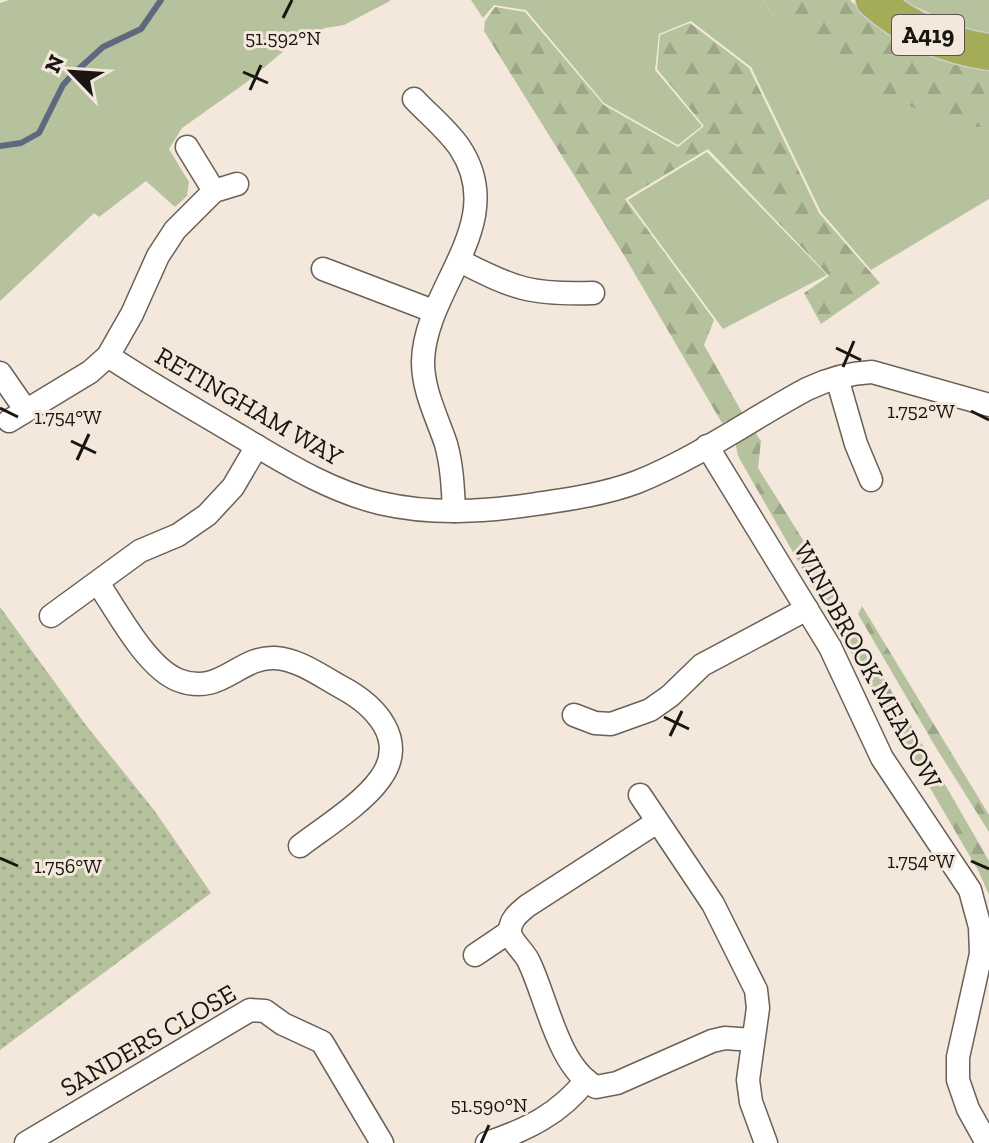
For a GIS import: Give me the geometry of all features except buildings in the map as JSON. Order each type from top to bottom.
[{"type":"highway","name":"A419","points":[[874,0],[900,21],[928,35],[989,52]]},
{"type":"street","points":[[414,99],[461,150],[473,181],[474,217],[460,261],[433,311],[424,342],[423,374],[451,466],[454,511]]},
{"type":"street","points":[[187,147],[214,191]]},
{"type":"street","points":[[0,373],[17,415],[77,380],[108,356],[166,242],[184,218],[214,191],[237,184]]},
{"type":"street","points":[[460,261],[487,276],[527,291],[540,294],[593,293]]},
{"type":"street","points":[[323,269],[433,311]]},
{"type":"street","name":"RETINGHAM WAY","points":[[108,356],[320,481],[378,502],[422,510],[496,510],[581,497],[636,482],[707,446],[773,407],[824,381],[837,378],[872,372],[989,405]]},
{"type":"street","points":[[837,378],[856,444],[871,480]]},
{"type":"street","points":[[51,616],[140,551],[178,535],[207,515],[233,487],[257,446]]},
{"type":"street","name":"WINDBROOK MEADOW","points":[[707,446],[830,647],[882,758],[965,880],[974,901],[980,927],[981,954],[958,1057],[958,1080],[968,1109],[987,1143]]},
{"type":"street","points":[[98,583],[155,665],[176,680],[199,685],[212,683],[263,658],[286,659],[353,693],[379,715],[389,738],[388,762],[382,776],[372,789],[300,846]]},
{"type":"street","points":[[574,715],[595,723],[611,724],[650,710],[670,696],[702,665],[807,609]]},
{"type":"street","points":[[640,795],[713,904],[756,990],[758,1008],[748,1080],[751,1102],[766,1143]]},
{"type":"street","points":[[475,955],[509,932],[513,920],[529,905],[657,822]]},
{"type":"street","points":[[509,932],[528,960],[558,1038],[586,1080],[596,1087],[608,1087],[712,1041],[725,1038],[753,1040]]},
{"type":"street","name":"SANDERS CLOSE","points":[[26,1143],[256,1009],[322,1042],[382,1143]]},
{"type":"street","points":[[487,1143],[514,1134],[550,1115],[565,1105],[586,1080]]},
{"type":"green space","points":[[9,0],[390,1],[344,25],[325,28],[285,50],[247,82],[182,128],[169,149],[189,182],[187,196],[175,207],[146,181],[99,217],[94,213],[0,301],[0,3]]},
{"type":"green space","points":[[471,0],[763,0],[775,18],[967,127],[989,127],[989,199],[871,270],[821,212],[751,67],[691,21],[659,34],[655,70],[702,126],[678,145],[604,103],[526,10],[494,5],[483,18]]},
{"type":"green space","points":[[763,0],[850,0],[886,34],[952,64],[989,70],[989,127],[967,127],[871,92],[775,18]]},
{"type":"green space","points":[[902,0],[989,0],[989,33],[958,27]]},
{"type":"green space","points":[[495,7],[525,12],[604,105],[678,147],[704,126],[657,69],[660,35],[690,23],[749,68],[819,213],[880,283],[821,324],[804,293],[829,276],[708,149],[625,199],[714,320],[704,345],[744,416],[722,423],[625,257],[484,31],[485,21]]},
{"type":"green space","points":[[707,152],[827,275],[723,329],[628,200]]},
{"type":"green space","points":[[753,429],[761,441],[758,468],[833,588],[833,597],[825,603],[821,601],[738,456],[735,441]]},
{"type":"green space","points":[[862,606],[989,815],[989,832],[858,614]]},
{"type":"green space","points":[[0,607],[85,724],[154,810],[211,893],[0,1050]]},
{"type":"green space","points":[[848,621],[854,626],[989,861],[989,895],[979,872],[845,642],[843,624]]},
{"type":"waterway","points":[[0,146],[21,143],[39,133],[63,85],[72,75],[103,47],[141,29],[161,0]]}]
